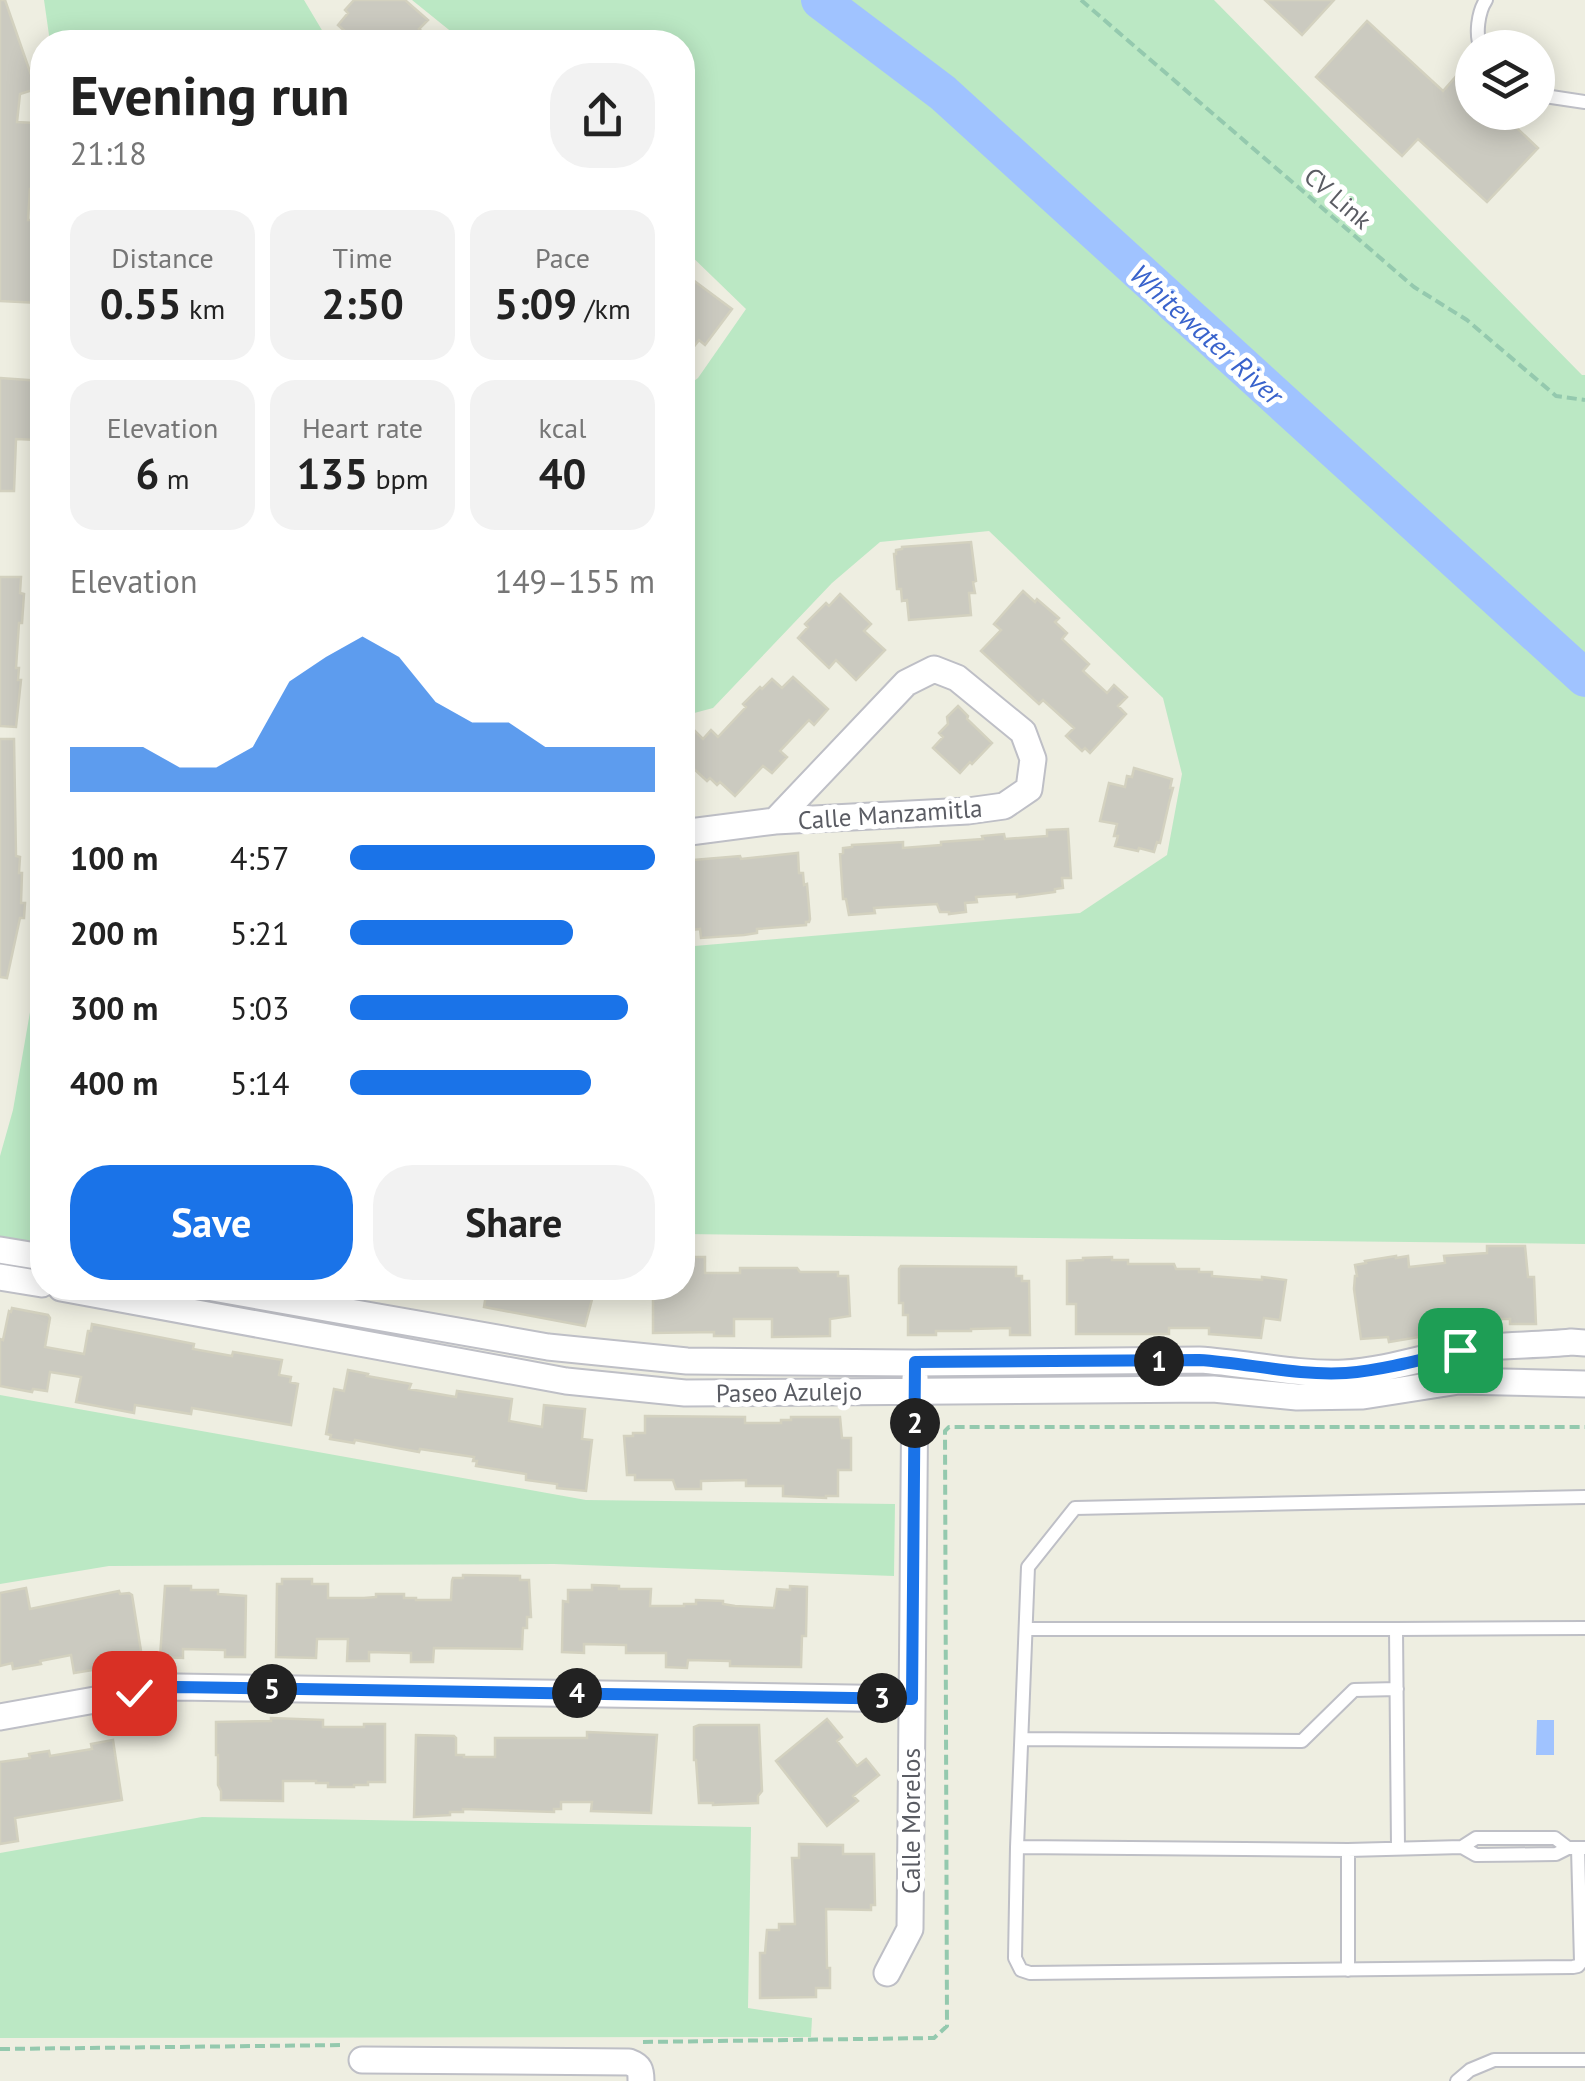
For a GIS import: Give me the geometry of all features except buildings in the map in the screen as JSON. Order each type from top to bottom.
[{"type":"street","name":"Calle Manzamitla","points":[[695,831],[775,821],[1004,806],[1029,788],[1033,759],[1023,732],[957,678],[934,670],[906,683],[775,821]]},
{"type":"street","points":[[0,1250],[30,1255]]},
{"type":"street","points":[[0,1276],[30,1282]]},
{"type":"street","name":"Paseo Azulejo","points":[[200,1300],[566,1381],[685,1393],[1213,1388],[1297,1398],[1363,1396],[1460,1381],[1585,1384]]},
{"type":"street","name":"Paseo Azulejo","points":[[281,1300],[548,1347],[687,1361],[1199,1360],[1347,1373],[1460,1350],[1585,1344]]},
{"type":"street","name":"Calle Morelos","points":[[887,1973],[910,1930],[915,1362]]},
{"type":"street","points":[[0,1717],[177,1687],[912,1699]]},
{"type":"street","points":[[360,2052],[628,2062],[637,2064],[641,2081]]},
{"type":"lane","points":[[1478,30],[1483,2]]},
{"type":"lane","points":[[1555,98],[1585,102]]},
{"type":"lane","points":[[1017,1847],[1348,1850],[1462,1847],[1476,1838],[1555,1838],[1577,1848],[1581,1962],[1578,1966],[1030,1974],[1021,1970],[1015,1958],[1017,1847],[1028,1567],[1075,1508],[1585,1498]]},
{"type":"lane","points":[[1026,1629],[1585,1628]]},
{"type":"lane","points":[[1396,1629],[1398,1848]]},
{"type":"lane","points":[[1022,1739],[1302,1741],[1354,1690],[1397,1689]]},
{"type":"lane","points":[[1348,1850],[1348,1970]]},
{"type":"lane","points":[[1457,2081],[1470,2070],[1494,2060],[1585,2060]]},
{"type":"path","name":"CV Link","points":[[1081,0],[1414,287],[1467,320],[1556,396],[1585,400]]},
{"type":"path","points":[[636,2042],[934,2038],[947,2026],[948,1427],[1585,1427]]},
{"type":"path","points":[[0,2049],[360,2052]]},
{"type":"green space","points":[[44,0],[304,0],[322,30],[48,30]]},
{"type":"green space","points":[[412,0],[1214,0],[1585,375],[1585,1244],[695,1234],[695,946],[1080,913],[1167,855],[1182,774],[1163,698],[989,531],[880,542],[832,583],[713,708],[695,713],[695,380],[746,309],[695,260],[695,30],[449,30]]},
{"type":"green space","points":[[30,1012],[30,1243],[0,1237],[0,1156],[13,1110]]},
{"type":"green space","points":[[0,1395],[586,1500],[895,1504],[894,1576],[554,1564],[109,1566],[0,1584]]},
{"type":"green space","points":[[202,1817],[751,1827],[748,2008],[812,2018],[811,2037],[0,2038],[0,1853]]},
{"type":"water","points":[[1537,1720],[1554,1720],[1554,1755],[1536,1755]]},
{"type":"waterway","name":"Whitewater River","points":[[820,0],[943,93],[1585,678]]},
{"type":"route","points":[[134,1693],[177,1687],[912,1699],[915,1362],[1199,1360],[1347,1373],[1460,1350]]}]
